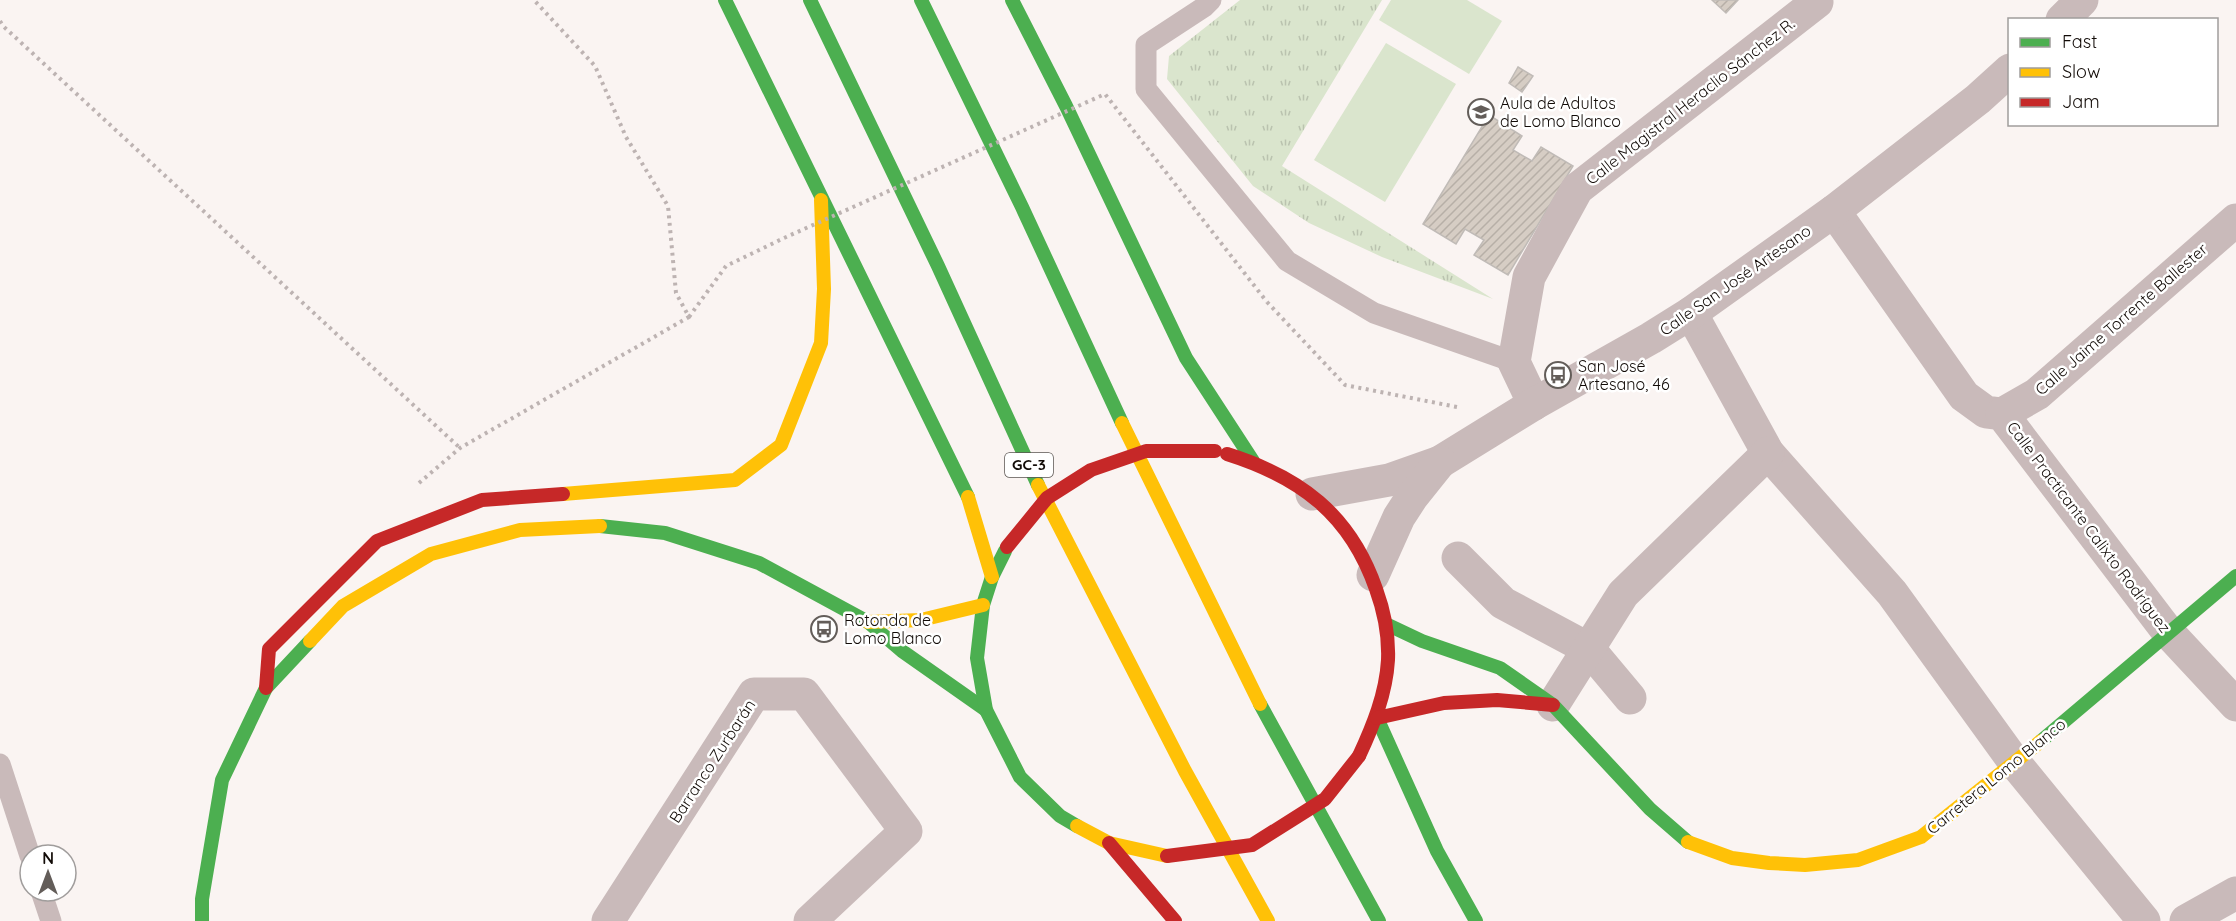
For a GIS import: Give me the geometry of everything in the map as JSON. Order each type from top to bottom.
[{"type":"main road","points":[[725,0],[969,498],[992,577]]},
{"type":"main road","name":"GC-3","points":[[810,0],[938,266],[1053,517],[1185,771],[1268,921]]},
{"type":"main road","points":[[921,0],[1022,207],[1142,466],[1274,732],[1379,921]]},
{"type":"main road","points":[[1012,0],[1066,106],[1186,358],[1253,460]]},
{"type":"main road","points":[[266,688],[269,649],[377,541],[482,500],[735,480],[781,445],[821,343],[824,289],[821,200]]},
{"type":"main road","points":[[1146,451],[1215,451],[1253,460],[1285,475],[1312,494],[1334,514],[1356,543],[1372,575],[1386,624],[1387,667],[1377,718],[1359,756],[1325,799],[1252,845],[1167,856],[1109,843],[1060,816],[1020,777],[986,711],[977,658],[983,605],[992,577],[1007,547],[1047,498],[1091,470],[1146,451]]},
{"type":"main road","points":[[202,921],[202,899],[222,780],[266,688],[343,606],[431,554],[520,530],[592,525],[665,533],[759,563],[868,622],[902,651],[943,678],[986,711]]},
{"type":"main road","name":"Carretera Lomo Blanco","points":[[1386,624],[1422,641],[1500,668],[1553,705],[1650,809],[1687,842],[1732,858],[1804,865],[1858,860],[1921,837],[2015,763],[2236,576]]},
{"type":"main road","points":[[868,622],[921,620],[983,605]]},
{"type":"main road","points":[[1377,718],[1444,703],[1497,700],[1553,705]]},
{"type":"main road","points":[[1377,718],[1437,850],[1476,921]]},
{"type":"main road","points":[[1109,843],[1174,921]]},
{"type":"street","points":[[2064,18],[2082,0]]},
{"type":"street","name":"Calle Magistral Heraclio Sánchez R.","points":[[1515,362],[1529,277],[1577,189],[1816,2]]},
{"type":"street","name":"Calle San José Artesano","points":[[1312,494],[1389,480],[1440,462],[1534,404],[1691,313],[1834,211],[1978,99],[2008,71]]},
{"type":"street","name":"Calle Practicante Calixto Rodríguez","points":[[1834,211],[1964,396],[1986,412],[2002,414],[2168,632],[2236,705]]},
{"type":"street","name":"Calle Jaime Torrente Ballester","points":[[2002,414],[2037,394],[2236,220]]},
{"type":"street","points":[[1691,313],[1767,453],[1892,593],[2015,763],[2144,921]]},
{"type":"street","points":[[1515,362],[1534,404]]},
{"type":"street","points":[[1553,705],[1623,594],[1767,453]]},
{"type":"street","name":"Calle San José Artesano","points":[[1372,575],[1399,517],[1440,462]]},
{"type":"street","points":[[1458,558],[1503,603],[1588,650],[1630,698]]},
{"type":"street","name":"Barranco Zurbarán","points":[[608,921],[754,694],[804,694],[906,831],[810,921]]},
{"type":"street","points":[[2186,921],[2236,893]]},
{"type":"lane","points":[[1211,0],[1146,45],[1146,89],[1287,261],[1374,313],[1515,362]]},
{"type":"lane","points":[[0,764],[26,843]]},
{"type":"lane","points":[[45,903],[51,921]]},
{"type":"path","points":[[534,0],[595,66],[626,137],[668,206],[676,293],[689,317],[726,266],[1105,94],[1267,302],[1345,385],[1458,406],[1488,432]]},
{"type":"path","points":[[0,21],[11,34],[460,448]]},
{"type":"green space","points":[[1240,0],[1382,0],[1282,166],[1493,299],[1382,257],[1309,223],[1253,186],[1167,79],[1169,56]]},
{"type":"green space","points":[[1391,0],[1467,0],[1502,21],[1469,74],[1379,20]]},
{"type":"green space","points":[[1386,43],[1456,84],[1385,202],[1314,160]]},
{"type":"building","points":[[1712,0],[1738,0],[1726,13]]},
{"type":"building","points":[[1518,67],[1533,76],[1522,92],[1509,83]]},
{"type":"building","points":[[1489,115],[1522,136],[1513,150],[1532,161],[1541,147],[1573,166],[1508,275],[1474,255],[1484,240],[1465,229],[1456,244],[1423,224]]},
{"type":"traffic: fast","points":[[725,0],[968,497]]},
{"type":"traffic: fast","points":[[810,0],[938,266],[1038,485]]},
{"type":"traffic: fast","points":[[921,0],[1022,207],[1122,423]]},
{"type":"traffic: fast","points":[[1012,0],[1066,106],[1186,358],[1253,461]]},
{"type":"traffic: fast","points":[[600,526],[665,533],[759,563],[868,622],[902,651],[986,710]]},
{"type":"traffic: fast","points":[[1005,551],[992,577],[983,605],[977,658],[986,710],[1020,777],[1060,816],[1077,826]]},
{"type":"traffic: fast","points":[[2041,741],[2236,576]]},
{"type":"traffic: fast","points":[[1386,624],[1422,641],[1500,668],[1553,705],[1650,809],[1688,842]]},
{"type":"traffic: fast","points":[[202,921],[202,899],[222,780],[266,688],[310,641]]},
{"type":"traffic: fast","points":[[1260,704],[1379,921]]},
{"type":"traffic: fast","points":[[1377,718],[1437,851],[1476,921]]},
{"type":"traffic: slow","points":[[563,494],[735,480],[781,445],[821,343],[824,289],[821,200]]},
{"type":"traffic: slow","points":[[1122,423],[1260,704]]},
{"type":"traffic: slow","points":[[1038,485],[1185,771],[1268,921]]},
{"type":"traffic: slow","points":[[968,497],[992,577]]},
{"type":"traffic: slow","points":[[310,641],[343,606],[431,554],[520,530],[600,526]]},
{"type":"traffic: slow","points":[[868,622],[921,620],[983,605]]},
{"type":"traffic: slow","points":[[1688,842],[1732,858],[1769,863],[1805,865],[1858,860],[1921,837],[2041,741]]},
{"type":"traffic: slow","points":[[1077,826],[1109,843],[1167,856]]},
{"type":"traffic: jam","points":[[1007,547],[1047,498],[1091,470],[1146,451],[1215,451]]},
{"type":"traffic: jam","points":[[1227,454],[1277,474],[1319,502],[1337,519],[1365,563],[1384,615],[1388,660],[1385,685],[1378,710],[1359,756]]},
{"type":"traffic: jam","points":[[266,688],[269,649],[377,541],[482,500],[563,494]]},
{"type":"traffic: jam","points":[[1377,718],[1444,703],[1497,700],[1553,705]]},
{"type":"traffic: jam","points":[[1167,856],[1252,845],[1325,799],[1359,756]]},
{"type":"traffic: jam","points":[[1109,843],[1175,921]]},
{"type":"place","name":"Aula de Adultos de Lomo Blanco","points":[[1481,112]]},
{"type":"place","name":"San José Artesano, 46","points":[[1558,375]]},
{"type":"place","name":"Rotonda de Lomo Blanco","points":[[824,629]]}]
